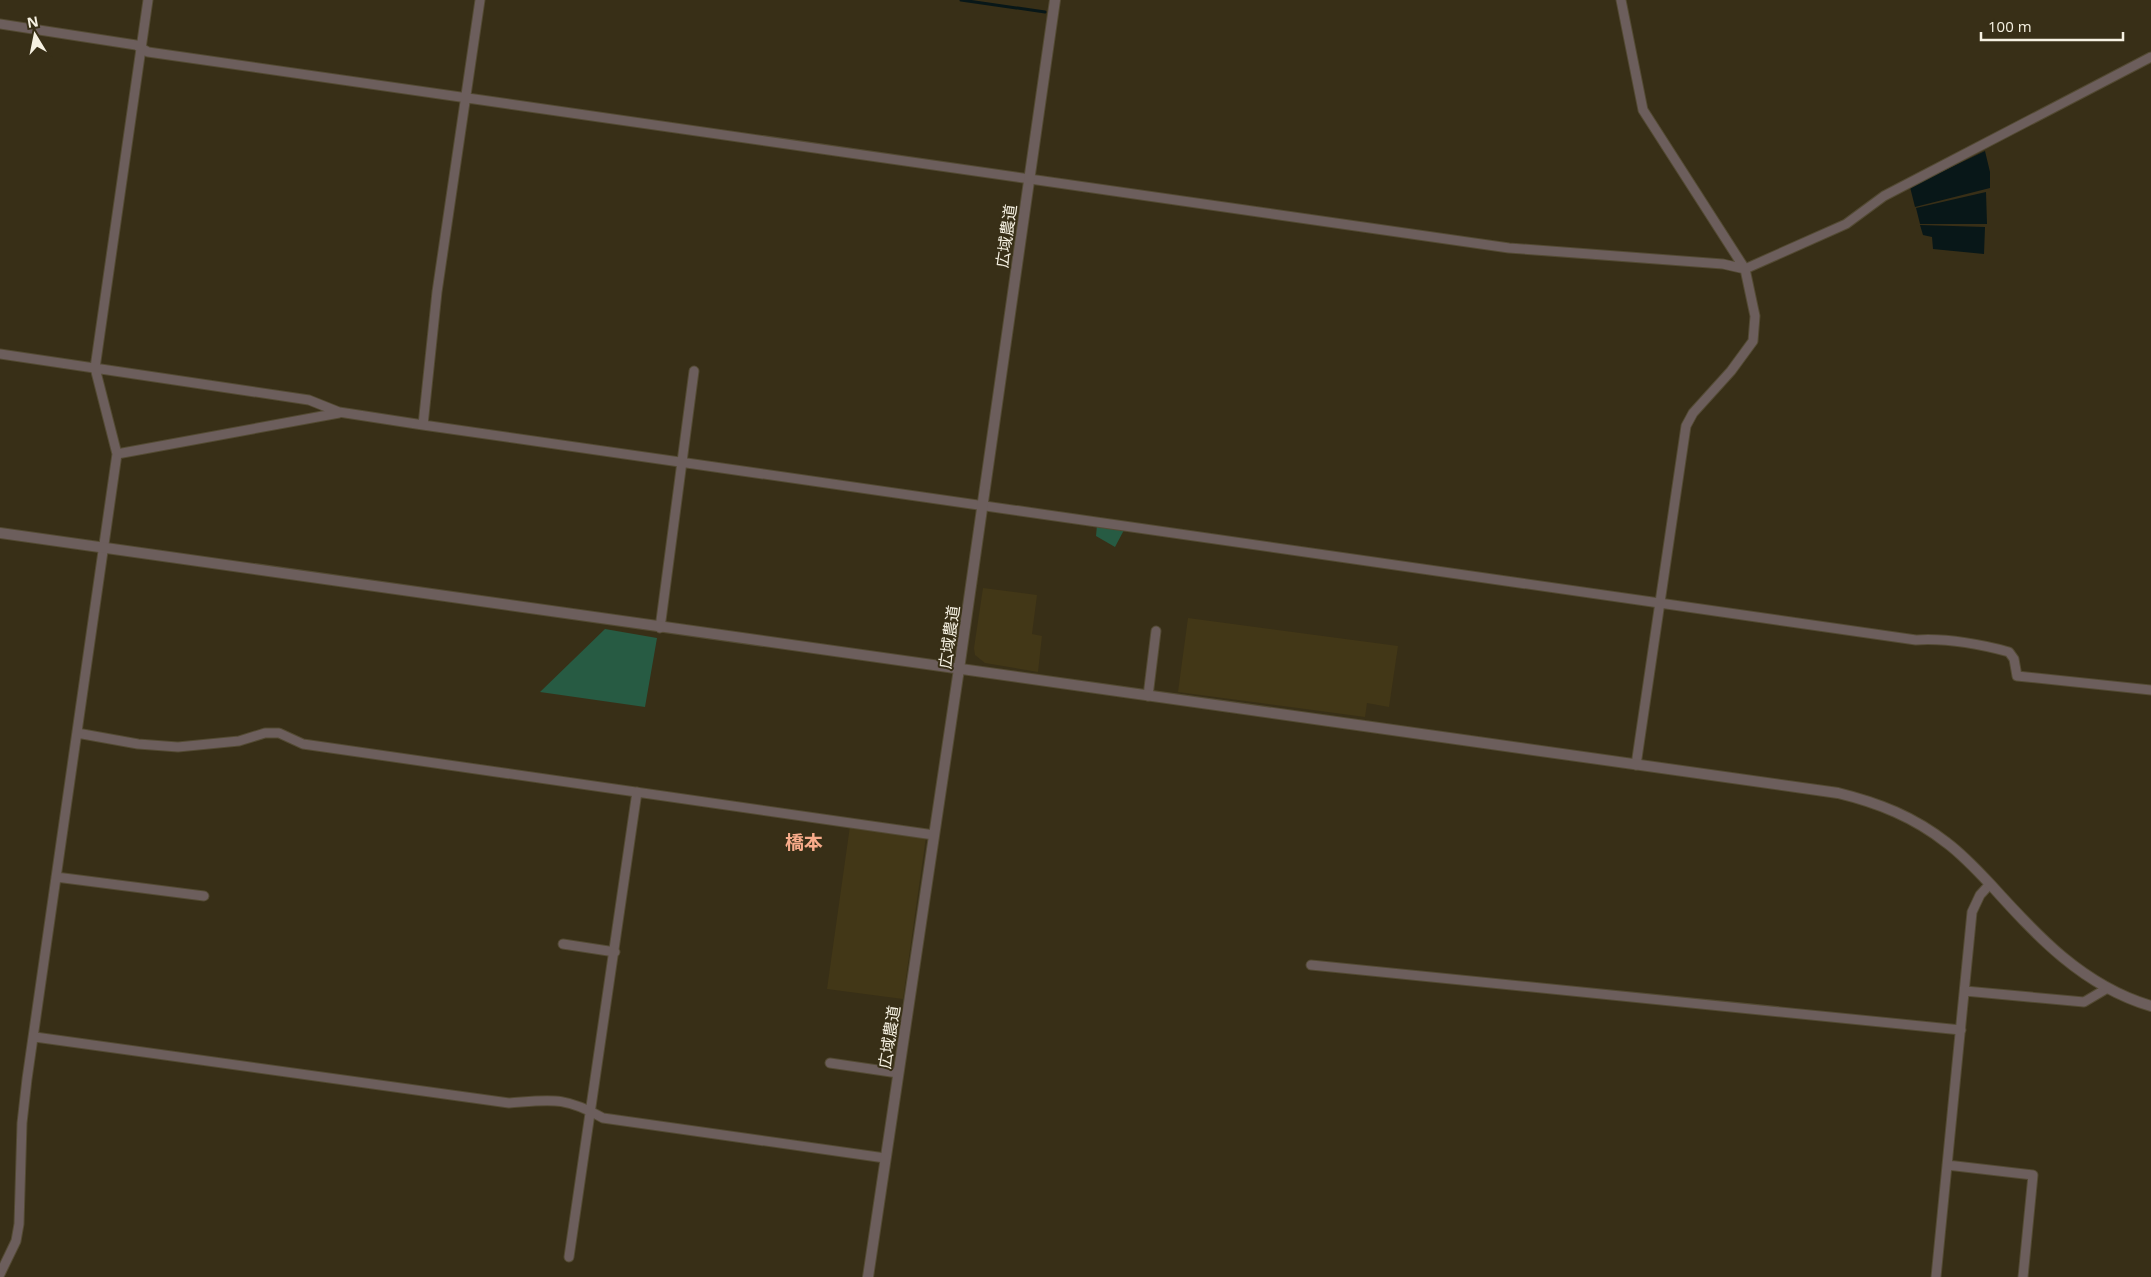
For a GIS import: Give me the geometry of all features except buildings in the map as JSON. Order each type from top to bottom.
[{"type":"street","points":[[0,1274],[16,1241],[19,1224],[22,1123],[102,548],[117,454],[95,368],[148,0]]},
{"type":"street","points":[[422,425],[437,292],[480,0]]},
{"type":"street","name":"広域農道","points":[[868,1277],[983,506],[1055,0]]},
{"type":"street","points":[[1621,0],[1643,110],[1745,269],[1754,316],[1752,341],[1732,371],[1693,413],[1686,426],[1636,765]]},
{"type":"street","points":[[0,24],[136,45],[148,52],[1509,248],[1723,264],[1745,269],[1846,224],[1884,196],[1924,174],[2151,57]]},
{"type":"street","points":[[0,354],[309,400],[339,412],[422,425],[1916,640],[1932,639],[1992,648],[2009,652],[2014,660],[2017,676],[2151,690]]},
{"type":"street","points":[[660,628],[694,371]]},
{"type":"street","points":[[117,454],[339,412]]},
{"type":"street","points":[[0,533],[660,628],[1838,793],[1874,802],[1899,812],[1923,825],[1949,844],[2069,964],[2106,989],[2151,1006]]},
{"type":"street","points":[[1148,696],[1156,631]]},
{"type":"street","points":[[77,733],[138,744],[178,748],[238,741],[264,733],[279,734],[303,744],[934,835]]},
{"type":"street","points":[[569,1257],[637,792]]},
{"type":"street","points":[[56,877],[204,896]]},
{"type":"street","points":[[1936,1277],[1972,912],[1980,895],[1990,884]]},
{"type":"street","points":[[563,944],[614,952]]},
{"type":"street","points":[[1311,965],[1961,1030]]},
{"type":"street","points":[[1965,991],[2084,1002],[2106,989]]},
{"type":"street","points":[[34,1037],[508,1103],[556,1100],[571,1102],[603,1118],[885,1158]]},
{"type":"street","points":[[830,1063],[898,1073]]},
{"type":"street","points":[[1947,1165],[2033,1175],[2023,1277]]},
{"type":"shaded area","points":[[1985,151],[1990,172],[1990,188],[1915,207],[1910,187]]},
{"type":"shaded area","points":[[1986,192],[1987,224],[1920,224],[1916,208]]},
{"type":"shaded area","points":[[1920,225],[1985,227],[1984,254],[1933,249],[1932,237],[1923,235]]},
{"type":"shaded area","points":[[983,588],[1037,595],[1032,634],[1042,636],[1038,672],[985,663],[975,655],[974,648]]},
{"type":"shaded area","points":[[1188,618],[1398,646],[1389,707],[1367,703],[1365,717],[1178,692]]},
{"type":"shaded area","points":[[850,826],[926,837],[903,999],[827,989]]},
{"type":"green space","points":[[1097,525],[1124,530],[1115,547],[1096,536]]},
{"type":"green space","points":[[605,629],[657,638],[645,707],[540,692]]},
{"type":"waterway","points":[[961,0],[1045,12]]},
{"type":"district","name":"橋本","points":[[804,842]]}]
